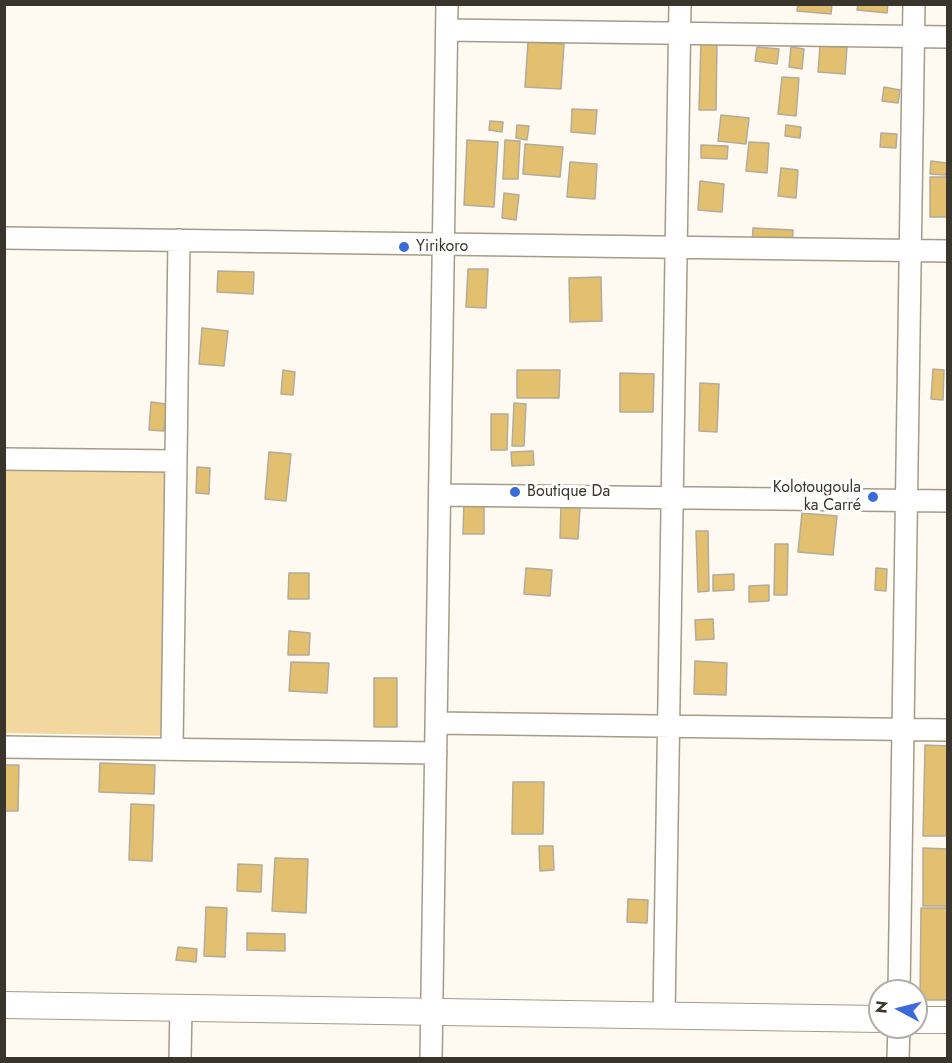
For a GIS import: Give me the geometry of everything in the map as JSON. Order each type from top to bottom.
[{"type":"street","points":[[431,1059],[447,4]]},
{"type":"street","points":[[664,1015],[680,4]]},
{"type":"street","points":[[899,979],[914,4]]},
{"type":"street","points":[[447,30],[948,37]]},
{"type":"street","points":[[4,238],[948,251]]},
{"type":"street","points":[[172,749],[180,240]]},
{"type":"street","points":[[4,459],[176,461]]},
{"type":"street","points":[[440,495],[948,501]]},
{"type":"street","points":[[436,723],[948,730]]},
{"type":"street","points":[[4,747],[436,753]]},
{"type":"street","points":[[4,1005],[868,1019]]},
{"type":"street","points":[[180,1059],[181,1008]]},
{"type":"street","points":[[928,1020],[948,1020]]},
{"type":"street","points":[[898,1039],[898,1059]]},
{"type":"shaded area","points":[[5,467],[174,470],[168,736],[5,733]]},
{"type":"building","points":[[798,4],[832,4],[831,14],[797,11]]},
{"type":"building","points":[[858,4],[888,4],[887,13],[857,10]]},
{"type":"building","points":[[528,42],[564,44],[561,89],[525,87]]},
{"type":"building","points":[[701,42],[717,42],[716,110],[699,110]]},
{"type":"building","points":[[820,46],[847,47],[845,74],[818,72]]},
{"type":"building","points":[[757,47],[779,49],[777,64],[755,61]]},
{"type":"building","points":[[791,47],[804,49],[802,69],[789,67]]},
{"type":"building","points":[[782,77],[799,78],[796,116],[778,114]]},
{"type":"building","points":[[884,87],[900,90],[898,103],[882,101]]},
{"type":"building","points":[[572,109],[597,110],[595,134],[571,132]]},
{"type":"building","points":[[721,115],[749,118],[746,144],[718,141]]},
{"type":"building","points":[[490,121],[503,122],[502,132],[489,130]]},
{"type":"building","points":[[517,125],[529,126],[527,140],[516,138]]},
{"type":"building","points":[[786,125],[801,127],[800,138],[785,136]]},
{"type":"building","points":[[881,133],[897,134],[896,148],[880,147]]},
{"type":"building","points":[[467,140],[498,142],[494,207],[464,205]]},
{"type":"building","points":[[505,140],[520,141],[518,179],[503,179]]},
{"type":"building","points":[[749,142],[769,143],[767,173],[746,171]]},
{"type":"building","points":[[525,144],[563,147],[560,177],[523,174]]},
{"type":"building","points":[[701,145],[728,146],[727,159],[701,158]]},
{"type":"building","points":[[931,161],[947,163],[946,175],[930,174]]},
{"type":"building","points":[[570,162],[597,164],[595,199],[567,197]]},
{"type":"building","points":[[781,168],[798,170],[796,198],[778,196]]},
{"type":"building","points":[[930,177],[948,177],[948,217],[930,217]]},
{"type":"building","points":[[700,181],[724,184],[722,212],[698,210]]},
{"type":"building","points":[[504,193],[519,195],[516,220],[502,218]]},
{"type":"building","points":[[753,228],[793,230],[792,248],[752,247]]},
{"type":"building","points":[[468,269],[488,269],[486,308],[466,307]]},
{"type":"building","points":[[218,271],[254,272],[253,294],[217,292]]},
{"type":"building","points":[[601,277],[602,321],[570,322],[569,278]]},
{"type":"building","points":[[202,328],[228,331],[224,366],[199,364]]},
{"type":"building","points":[[933,369],[944,370],[943,400],[931,399]]},
{"type":"building","points":[[283,370],[295,372],[293,395],[281,394]]},
{"type":"building","points":[[517,370],[560,370],[559,398],[517,398]]},
{"type":"building","points":[[620,373],[654,374],[653,412],[620,412]]},
{"type":"building","points":[[700,383],[719,384],[717,432],[699,431]]},
{"type":"building","points":[[151,402],[167,404],[164,431],[149,430]]},
{"type":"building","points":[[514,403],[526,404],[524,446],[512,446]]},
{"type":"building","points":[[491,414],[508,414],[507,450],[491,450]]},
{"type":"building","points":[[533,451],[534,465],[512,466],[511,452]]},
{"type":"building","points":[[269,452],[291,454],[286,501],[265,499]]},
{"type":"building","points":[[197,467],[210,468],[209,494],[196,493]]},
{"type":"building","points":[[464,500],[484,500],[484,534],[463,534]]},
{"type":"building","points":[[561,506],[580,507],[578,539],[560,538]]},
{"type":"building","points":[[802,513],[837,516],[833,555],[798,552]]},
{"type":"building","points":[[696,531],[708,531],[709,591],[698,592]]},
{"type":"building","points":[[775,544],[788,544],[787,595],[774,595]]},
{"type":"building","points":[[526,568],[552,570],[550,596],[524,594]]},
{"type":"building","points":[[876,568],[887,569],[886,591],[875,590]]},
{"type":"building","points":[[289,573],[309,573],[309,599],[288,599]]},
{"type":"building","points":[[734,574],[734,590],[713,591],[713,575]]},
{"type":"building","points":[[769,585],[769,601],[749,602],[749,586]]},
{"type":"building","points":[[713,619],[714,639],[696,640],[695,620]]},
{"type":"building","points":[[289,631],[310,633],[309,655],[288,655]]},
{"type":"building","points":[[695,661],[727,663],[726,695],[694,694]]},
{"type":"building","points":[[291,662],[329,663],[327,693],[289,691]]},
{"type":"building","points":[[374,678],[397,678],[397,727],[374,727]]},
{"type":"building","points":[[925,745],[948,746],[948,836],[923,836]]},
{"type":"building","points":[[100,763],[155,765],[154,794],[99,792]]},
{"type":"building","points":[[4,765],[19,765],[18,811],[4,811]]},
{"type":"building","points":[[513,782],[544,782],[543,834],[512,834]]},
{"type":"building","points":[[131,804],[154,805],[152,861],[129,860]]},
{"type":"building","points":[[539,846],[553,846],[554,870],[540,871]]},
{"type":"building","points":[[923,848],[948,849],[948,906],[923,906]]},
{"type":"building","points":[[275,858],[308,859],[306,913],[272,911]]},
{"type":"building","points":[[238,864],[262,865],[261,892],[237,891]]},
{"type":"building","points":[[628,899],[648,900],[647,923],[627,922]]},
{"type":"building","points":[[206,907],[227,908],[225,957],[204,956]]},
{"type":"building","points":[[921,908],[948,908],[948,1000],[928,1000],[928,979],[920,979]]},
{"type":"building","points":[[247,933],[285,934],[285,951],[247,950]]},
{"type":"building","points":[[178,947],[197,949],[196,962],[176,960]]},
{"type":"place","name":"Yirikoro","points":[[404,247]]},
{"type":"place","name":"Boutique Da","points":[[515,492]]},
{"type":"place","name":"Kolotougoula ka Carré","points":[[873,497]]}]
